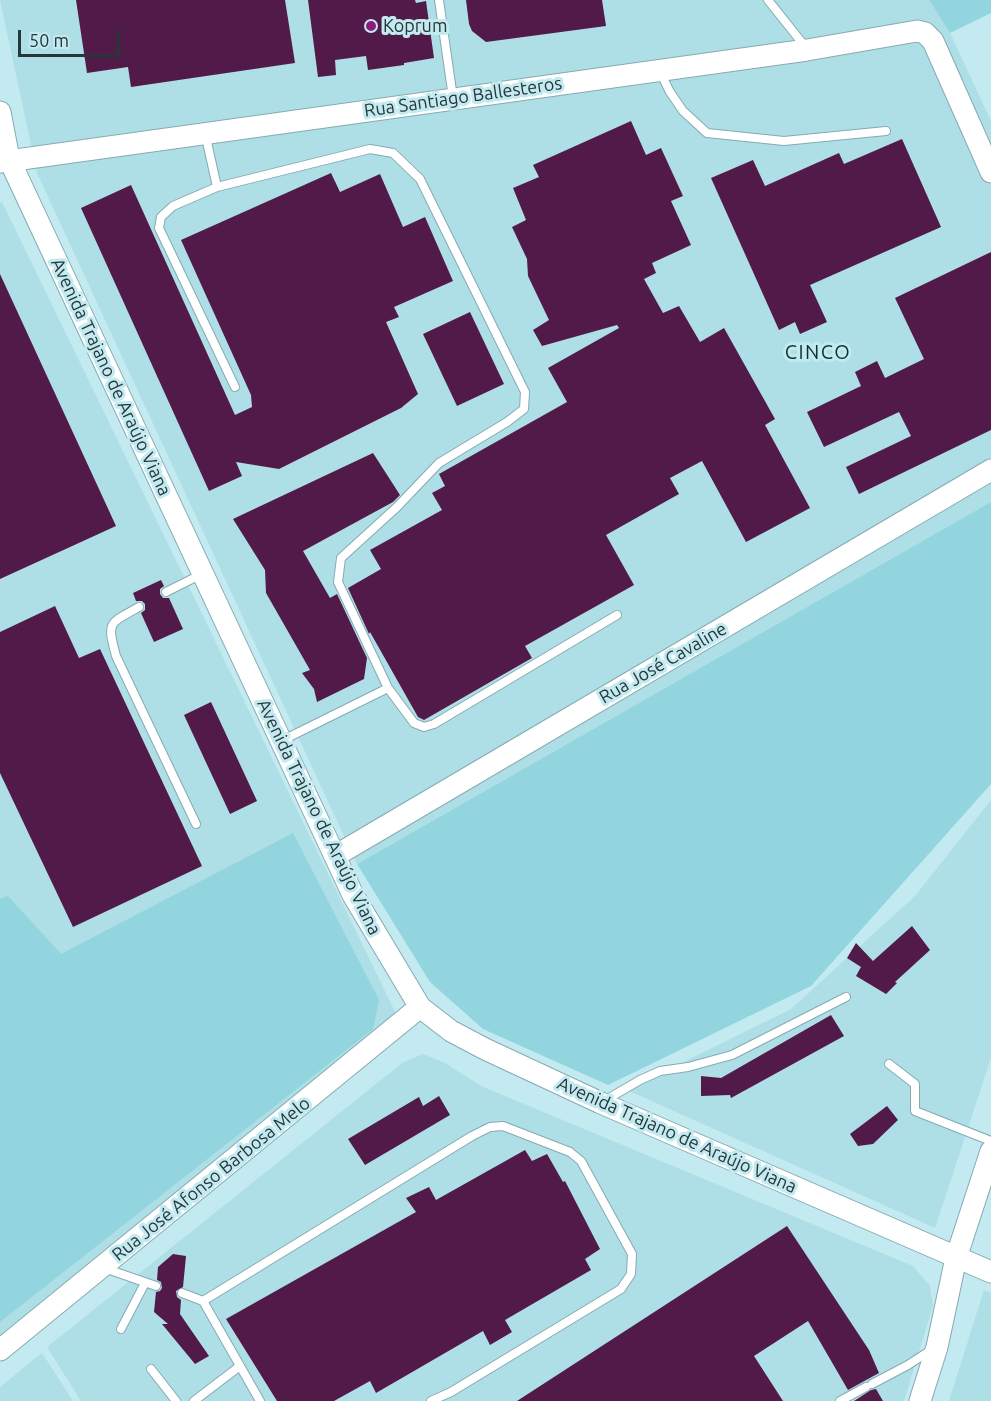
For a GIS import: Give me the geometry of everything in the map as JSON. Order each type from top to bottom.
[{"type":"street","name":"Rua Santiago Ballesteros","points":[[5,160],[807,50],[917,31],[925,33],[933,41],[991,172]]},
{"type":"street","name":"Avenida Trajano de Araújo Viana","points":[[0,112],[5,160],[203,573],[353,895],[420,1007],[451,1030],[485,1049],[601,1103],[991,1272]]},
{"type":"street","name":"Rua José Cavaline","points":[[335,856],[991,470]]},
{"type":"street","name":"Rua José Afonso Barbosa Melo","points":[[0,1350],[420,1007]]},
{"type":"street","points":[[920,1401],[937,1347],[956,1258],[991,1151]]},
{"type":"lane","points":[[439,0],[453,98]]},
{"type":"lane","points":[[768,0],[807,50]]},
{"type":"lane","points":[[659,70],[669,92],[683,111],[707,133],[784,141],[886,131]]},
{"type":"lane","points":[[205,132],[216,187]]},
{"type":"lane","points":[[235,387],[159,228],[161,218],[172,206],[216,187],[370,149],[393,153],[420,179],[525,392],[524,409],[507,422],[439,463],[397,507],[341,558],[338,582],[351,613],[388,688],[414,723],[424,727],[434,724],[617,615]]},
{"type":"lane","points":[[166,592],[203,573]]},
{"type":"lane","points":[[139,607],[115,620],[112,626],[110,632],[116,656],[196,824]]},
{"type":"lane","points":[[281,741],[388,688]]},
{"type":"lane","points":[[601,1103],[660,1071],[688,1067],[732,1054],[846,997]]},
{"type":"lane","points":[[889,1064],[915,1084],[915,1111],[991,1141]]},
{"type":"lane","points":[[203,1301],[490,1126],[503,1126],[570,1152],[581,1161],[632,1254],[631,1274],[621,1289],[451,1392],[431,1401]]},
{"type":"lane","points":[[103,1268],[156,1286]]},
{"type":"lane","points":[[121,1329],[145,1283]]},
{"type":"lane","points":[[182,1293],[203,1301],[261,1401]]},
{"type":"lane","points":[[840,1401],[937,1347]]},
{"type":"lane","points":[[194,1401],[240,1366]]},
{"type":"lane","points":[[151,1369],[176,1401]]},
{"type":"shaded area","points":[[0,0],[929,0],[950,33],[991,121],[991,502],[357,864],[37,173]]},
{"type":"shaded area","points":[[929,0],[991,0],[991,13],[950,33]]},
{"type":"shaded area","points":[[2,202],[401,1024],[0,1335],[0,203]]},
{"type":"shaded area","points":[[991,502],[991,784],[811,986],[608,1085],[483,1029],[430,982],[357,864]]},
{"type":"shaded area","points":[[991,800],[991,1058],[935,1228],[627,1090],[791,1009],[915,896]]},
{"type":"shaded area","points":[[293,833],[379,1000],[373,1029],[0,1322],[0,899],[8,896],[61,954]]},
{"type":"shaded area","points":[[423,1054],[445,1063],[481,1086],[913,1266],[930,1286],[933,1306],[904,1401],[81,1401],[47,1347],[402,1063]]},
{"type":"shaded area","points":[[984,1290],[991,1293],[991,1401],[949,1401]]},
{"type":"shaded area","points":[[42,1353],[73,1401],[0,1401],[0,1387]]},
{"type":"building","points":[[76,0],[285,0],[295,63],[131,87],[128,67],[87,73]]},
{"type":"building","name":"Koprum","points":[[308,0],[415,0],[416,3],[426,1],[434,58],[368,70],[366,56],[335,60],[336,75],[318,77]]},
{"type":"building","points":[[466,0],[602,0],[606,26],[486,42],[472,31]]},
{"type":"building","points":[[631,121],[646,155],[661,148],[683,196],[671,201],[691,245],[652,263],[656,273],[644,279],[663,313],[679,306],[700,342],[724,328],[775,419],[765,425],[810,508],[746,542],[702,461],[670,478],[679,494],[606,535],[634,585],[525,646],[532,658],[424,720],[418,717],[370,632],[369,634],[348,588],[381,569],[370,550],[442,510],[432,493],[445,486],[439,474],[567,402],[548,368],[619,328],[617,325],[542,346],[533,330],[549,320],[528,276],[527,259],[512,227],[526,220],[513,188],[539,177],[533,165]]},
{"type":"building","points":[[902,139],[941,227],[810,285],[827,322],[800,334],[795,322],[779,330],[711,178],[753,160],[765,186],[839,153],[844,164]]},
{"type":"building","points":[[331,173],[340,192],[380,174],[403,227],[425,217],[453,281],[394,307],[399,317],[386,322],[418,394],[401,408],[279,469],[236,462],[242,476],[209,491],[81,208],[131,185],[235,415],[252,407],[251,395],[181,240]]},
{"type":"building","points":[[991,252],[991,430],[859,494],[846,467],[911,436],[899,412],[824,447],[807,412],[861,386],[855,372],[877,361],[885,378],[924,359],[895,298]]},
{"type":"building","points":[[0,274],[116,526],[0,579]]},
{"type":"building","points":[[470,312],[504,384],[457,406],[423,334]]},
{"type":"building","points":[[373,453],[400,495],[393,502],[303,551],[330,598],[337,594],[367,658],[364,679],[317,702],[314,689],[302,673],[310,670],[266,593],[265,570],[233,519]]},
{"type":"building","points":[[161,580],[164,586],[160,589],[160,594],[163,598],[169,598],[183,629],[154,642],[141,613],[145,610],[145,604],[142,601],[136,601],[133,593]]},
{"type":"building","points":[[55,606],[79,658],[100,649],[202,866],[73,927],[0,773],[0,632]]},
{"type":"building","points":[[211,702],[257,801],[230,814],[184,715]]},
{"type":"building","points":[[912,926],[930,950],[895,982],[897,983],[886,994],[856,976],[861,967],[847,958],[856,943],[873,961]]},
{"type":"building","points":[[831,1015],[844,1036],[731,1098],[730,1095],[701,1096],[701,1076],[721,1078]]},
{"type":"building","points":[[439,1096],[450,1115],[365,1165],[348,1139],[419,1097],[423,1106]]},
{"type":"building","points":[[887,1106],[898,1120],[873,1144],[858,1146],[850,1134]]},
{"type":"building","points":[[525,1150],[532,1161],[547,1154],[563,1182],[565,1181],[600,1249],[585,1259],[591,1270],[505,1320],[512,1332],[490,1345],[483,1331],[376,1393],[370,1381],[334,1401],[277,1401],[226,1319],[416,1212],[406,1198],[429,1187],[436,1200]]},
{"type":"building","points":[[787,1226],[869,1350],[879,1373],[848,1390],[808,1321],[754,1356],[783,1401],[517,1401]]},
{"type":"building","points":[[173,1254],[186,1256],[183,1287],[176,1291],[177,1297],[181,1300],[180,1314],[209,1356],[195,1364],[162,1324],[168,1324],[154,1312],[156,1292],[162,1288],[161,1282],[157,1280],[158,1267]]},
{"type":"building","points":[[876,1389],[883,1401],[854,1401],[871,1390]]},
{"type":"place","name":"Koprum","points":[[371,26]]},
{"type":"district","name":"CINCO","points":[[818,352]]}]
